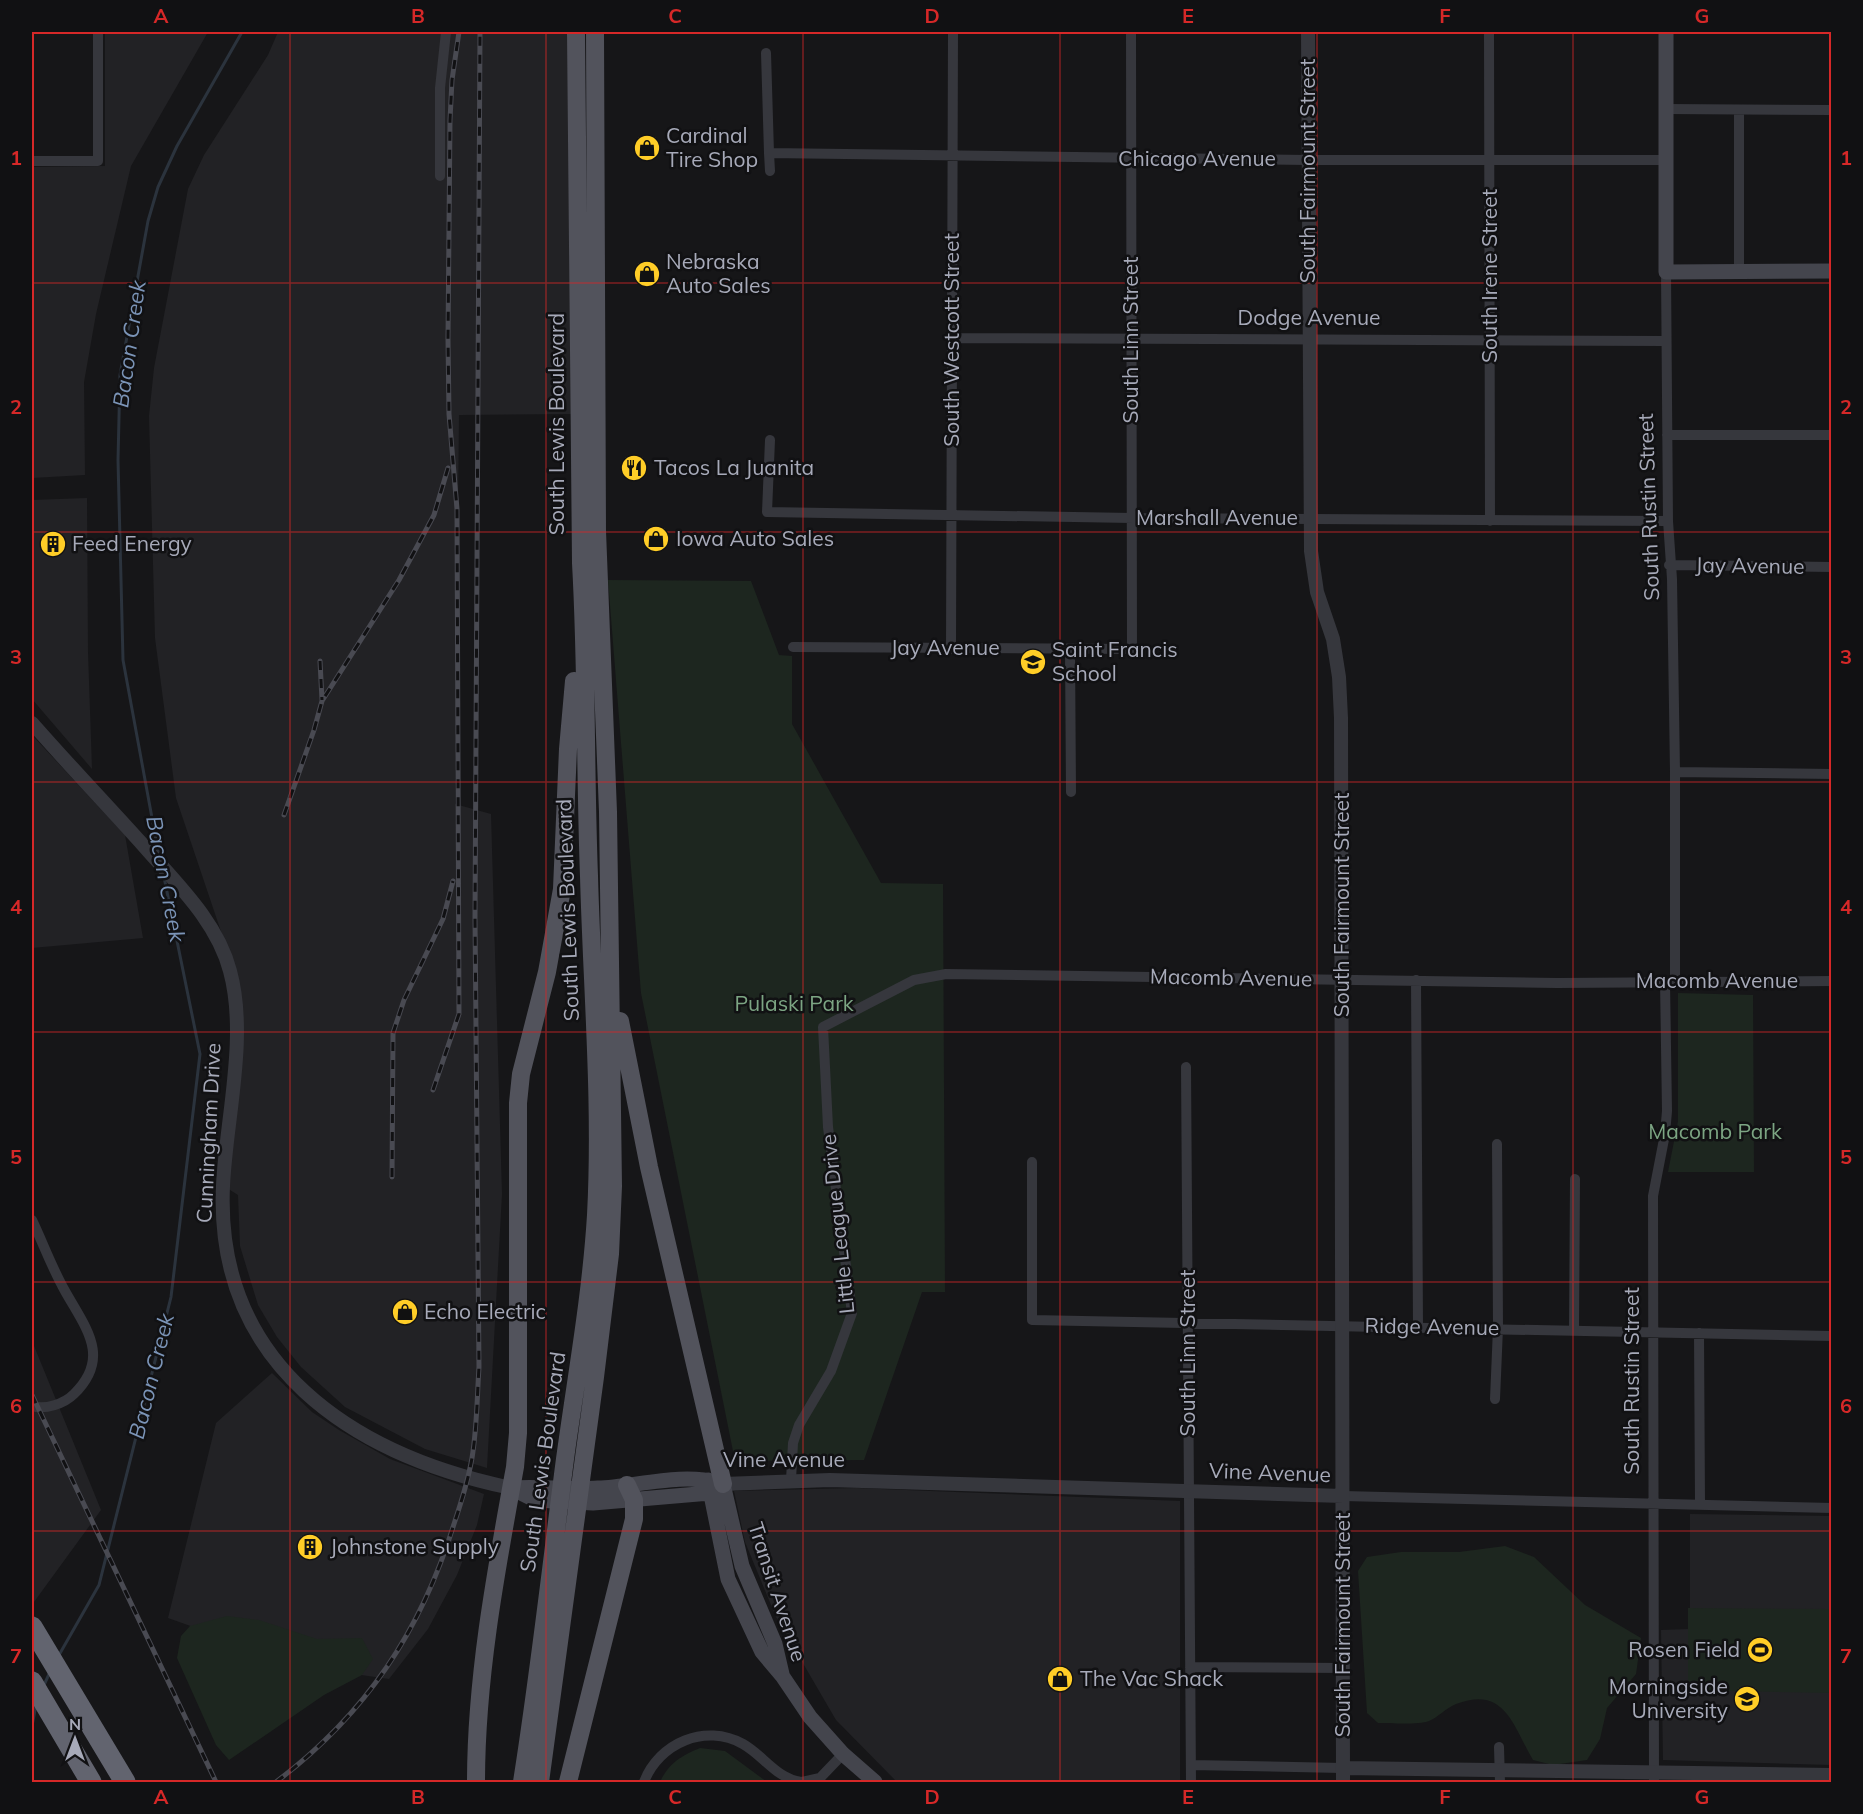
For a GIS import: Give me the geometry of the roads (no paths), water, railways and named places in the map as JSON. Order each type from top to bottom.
[{"type":"highway","points":[[32,1627],[125,1782]]},
{"type":"highway","points":[[32,1682],[91,1782]]},
{"type":"main road","name":"South Lewis Boulevard","points":[[540,1782],[564,1535],[565,1462],[592,1280],[596,1211],[597,1096],[585,784],[585,638],[580,562],[576,32]]},
{"type":"main road","name":"South Lewis Boulevard","points":[[522,1782],[564,1535],[583,1462],[610,1254],[613,1132],[610,951],[597,531],[595,32]]},
{"type":"main road","name":"South Rustin Street","points":[[1666,32],[1666,272]]},
{"type":"main road","points":[[1666,272],[1832,271]]},
{"type":"main road","points":[[476,1782],[476,1730],[482,1671],[511,1488],[518,1410],[518,1103],[521,1074],[547,972],[562,888],[580,562]]},
{"type":"main road","points":[[511,1488],[535,1500],[593,1503],[631,1492],[713,1486],[633,1094],[610,951]]},
{"type":"main road","name":"Transit Avenue","points":[[713,1486],[742,1566],[775,1644],[783,1677],[810,1717],[843,1754],[875,1782]]},
{"type":"main road","points":[[568,1782],[634,1519],[631,1492]]},
{"type":"street","points":[[32,161],[98,161],[98,32]]},
{"type":"street","points":[[440,176],[440,88],[446,32]]},
{"type":"street","name":"South Westcott Street","points":[[951,649],[953,32]]},
{"type":"street","name":"South Linn Street","points":[[1131,32],[1132,649]]},
{"type":"street","name":"South Fairmount Street","points":[[1308,32],[1310,518],[1313,573],[1333,639],[1339,677],[1342,979],[1343,1782]]},
{"type":"street","name":"South Irene Street","points":[[1489,32],[1490,521]]},
{"type":"street","points":[[766,53],[770,171]]},
{"type":"street","points":[[1666,109],[1832,110]]},
{"type":"street","points":[[1739,110],[1739,272]]},
{"type":"street","name":"Chicago Avenue","points":[[769,153],[1131,159],[1666,160]]},
{"type":"street","name":"South Rustin Street","points":[[1654,1777],[1653,1196],[1663,1150],[1667,1111],[1675,772],[1672,579],[1669,565],[1668,521],[1666,272]]},
{"type":"street","name":"Dodge Avenue","points":[[952,338],[1666,341]]},
{"type":"street","points":[[1667,435],[1832,435]]},
{"type":"street","name":"Marshall Avenue","points":[[770,440],[767,512],[1132,518],[1668,521]]},
{"type":"street","name":"Jay Avenue","points":[[1669,565],[1832,567]]},
{"type":"street","name":"Jay Avenue","points":[[793,647],[1132,649]]},
{"type":"street","points":[[1070,649],[1071,792]]},
{"type":"street","name":"Cunningham Drive","points":[[32,723],[183,890],[210,925],[224,951],[231,973],[236,1012],[223,1186],[225,1246],[232,1276],[255,1332],[270,1355],[298,1388],[336,1419],[372,1440],[427,1465],[511,1488]]},
{"type":"street","points":[[1675,772],[1832,774]]},
{"type":"street","name":"Macomb Avenue","points":[[823,1028],[914,980],[946,974],[1557,983],[1832,981]]},
{"type":"street","points":[[1416,980],[1418,1326]]},
{"type":"street","name":"Little League Drive","points":[[791,1480],[793,1443],[796,1434],[831,1371],[852,1313],[828,1127],[823,1028]]},
{"type":"street","name":"South Linn Street","points":[[1186,1067],[1191,1782]]},
{"type":"street","points":[[1495,1399],[1497,1144]]},
{"type":"street","name":"Ridge Avenue","points":[[1032,1162],[1032,1320],[1832,1335]]},
{"type":"street","points":[[1574,1331],[1575,1179]]},
{"type":"street","points":[[32,1220],[65,1291],[86,1323],[93,1353],[92,1371],[72,1396],[60,1403],[38,1408],[32,1406]]},
{"type":"street","points":[[1700,1333],[1700,1503]]},
{"type":"street","name":"Vine Avenue","points":[[713,1486],[791,1480],[1832,1508]]},
{"type":"street","points":[[1190,1667],[1344,1668]]},
{"type":"street","points":[[644,1782],[653,1764],[662,1753],[686,1739],[704,1735],[723,1737],[743,1744],[780,1775],[801,1782],[820,1778],[843,1754]]},
{"type":"street","points":[[1499,1747],[1500,1776]]},
{"type":"street","points":[[1191,1765],[1343,1767],[1500,1776],[1809,1778],[1832,1775]]},
{"type":"waterway","name":"Bacon Creek","points":[[159,856],[123,660],[118,460],[120,375],[148,221],[158,187],[177,146],[242,32]]},
{"type":"waterway","name":"Bacon Creek","points":[[59,1655],[99,1585],[171,1297],[200,1054],[164,877]]},
{"type":"waterway","name":"Bacon Creek","points":[[44,1685],[50,1672]]},
{"type":"waterway","name":"Bacon Creek","points":[[32,1726],[36,1705]]},
{"type":"railway","points":[[433,1090],[459,1014],[457,509],[449,414],[448,339],[450,120],[452,80],[459,32]]},
{"type":"railway","points":[[276,1782],[308,1756],[363,1699],[407,1635],[441,1563],[464,1492],[474,1447],[479,1367],[475,918],[480,32]]},
{"type":"railway","points":[[284,815],[322,701],[399,580],[434,515],[448,468]]},
{"type":"railway","points":[[320,661],[322,700]]},
{"type":"railway","points":[[392,1177],[393,1033],[404,1000],[443,919],[453,881]]},
{"type":"railway","points":[[32,1395],[216,1782]]},
{"type":"place","name":"Cardinal Tire Shop","points":[[647,148]]},
{"type":"place","name":"Nebraska Auto Sales","points":[[647,274]]},
{"type":"place","name":"Tacos La Juanita","points":[[634,468]]},
{"type":"place","name":"Iowa Auto Sales","points":[[656,539]]},
{"type":"place","name":"Feed Energy","points":[[53,544]]},
{"type":"place","name":"Saint Francis School","points":[[1033,662]]},
{"type":"place","name":"Echo Electric","points":[[405,1312]]},
{"type":"place","name":"Johnstone Supply","points":[[310,1547]]},
{"type":"place","name":"Rosen Field","points":[[1760,1650]]},
{"type":"place","name":"The Vac Shack","points":[[1060,1679]]},
{"type":"place","name":"Morningside University","points":[[1747,1699]]},
{"type":"park label","name":"Pulaski Park","points":[[794,1004]]},
{"type":"park label","name":"Macomb Park","points":[[1715,1132]]}]
